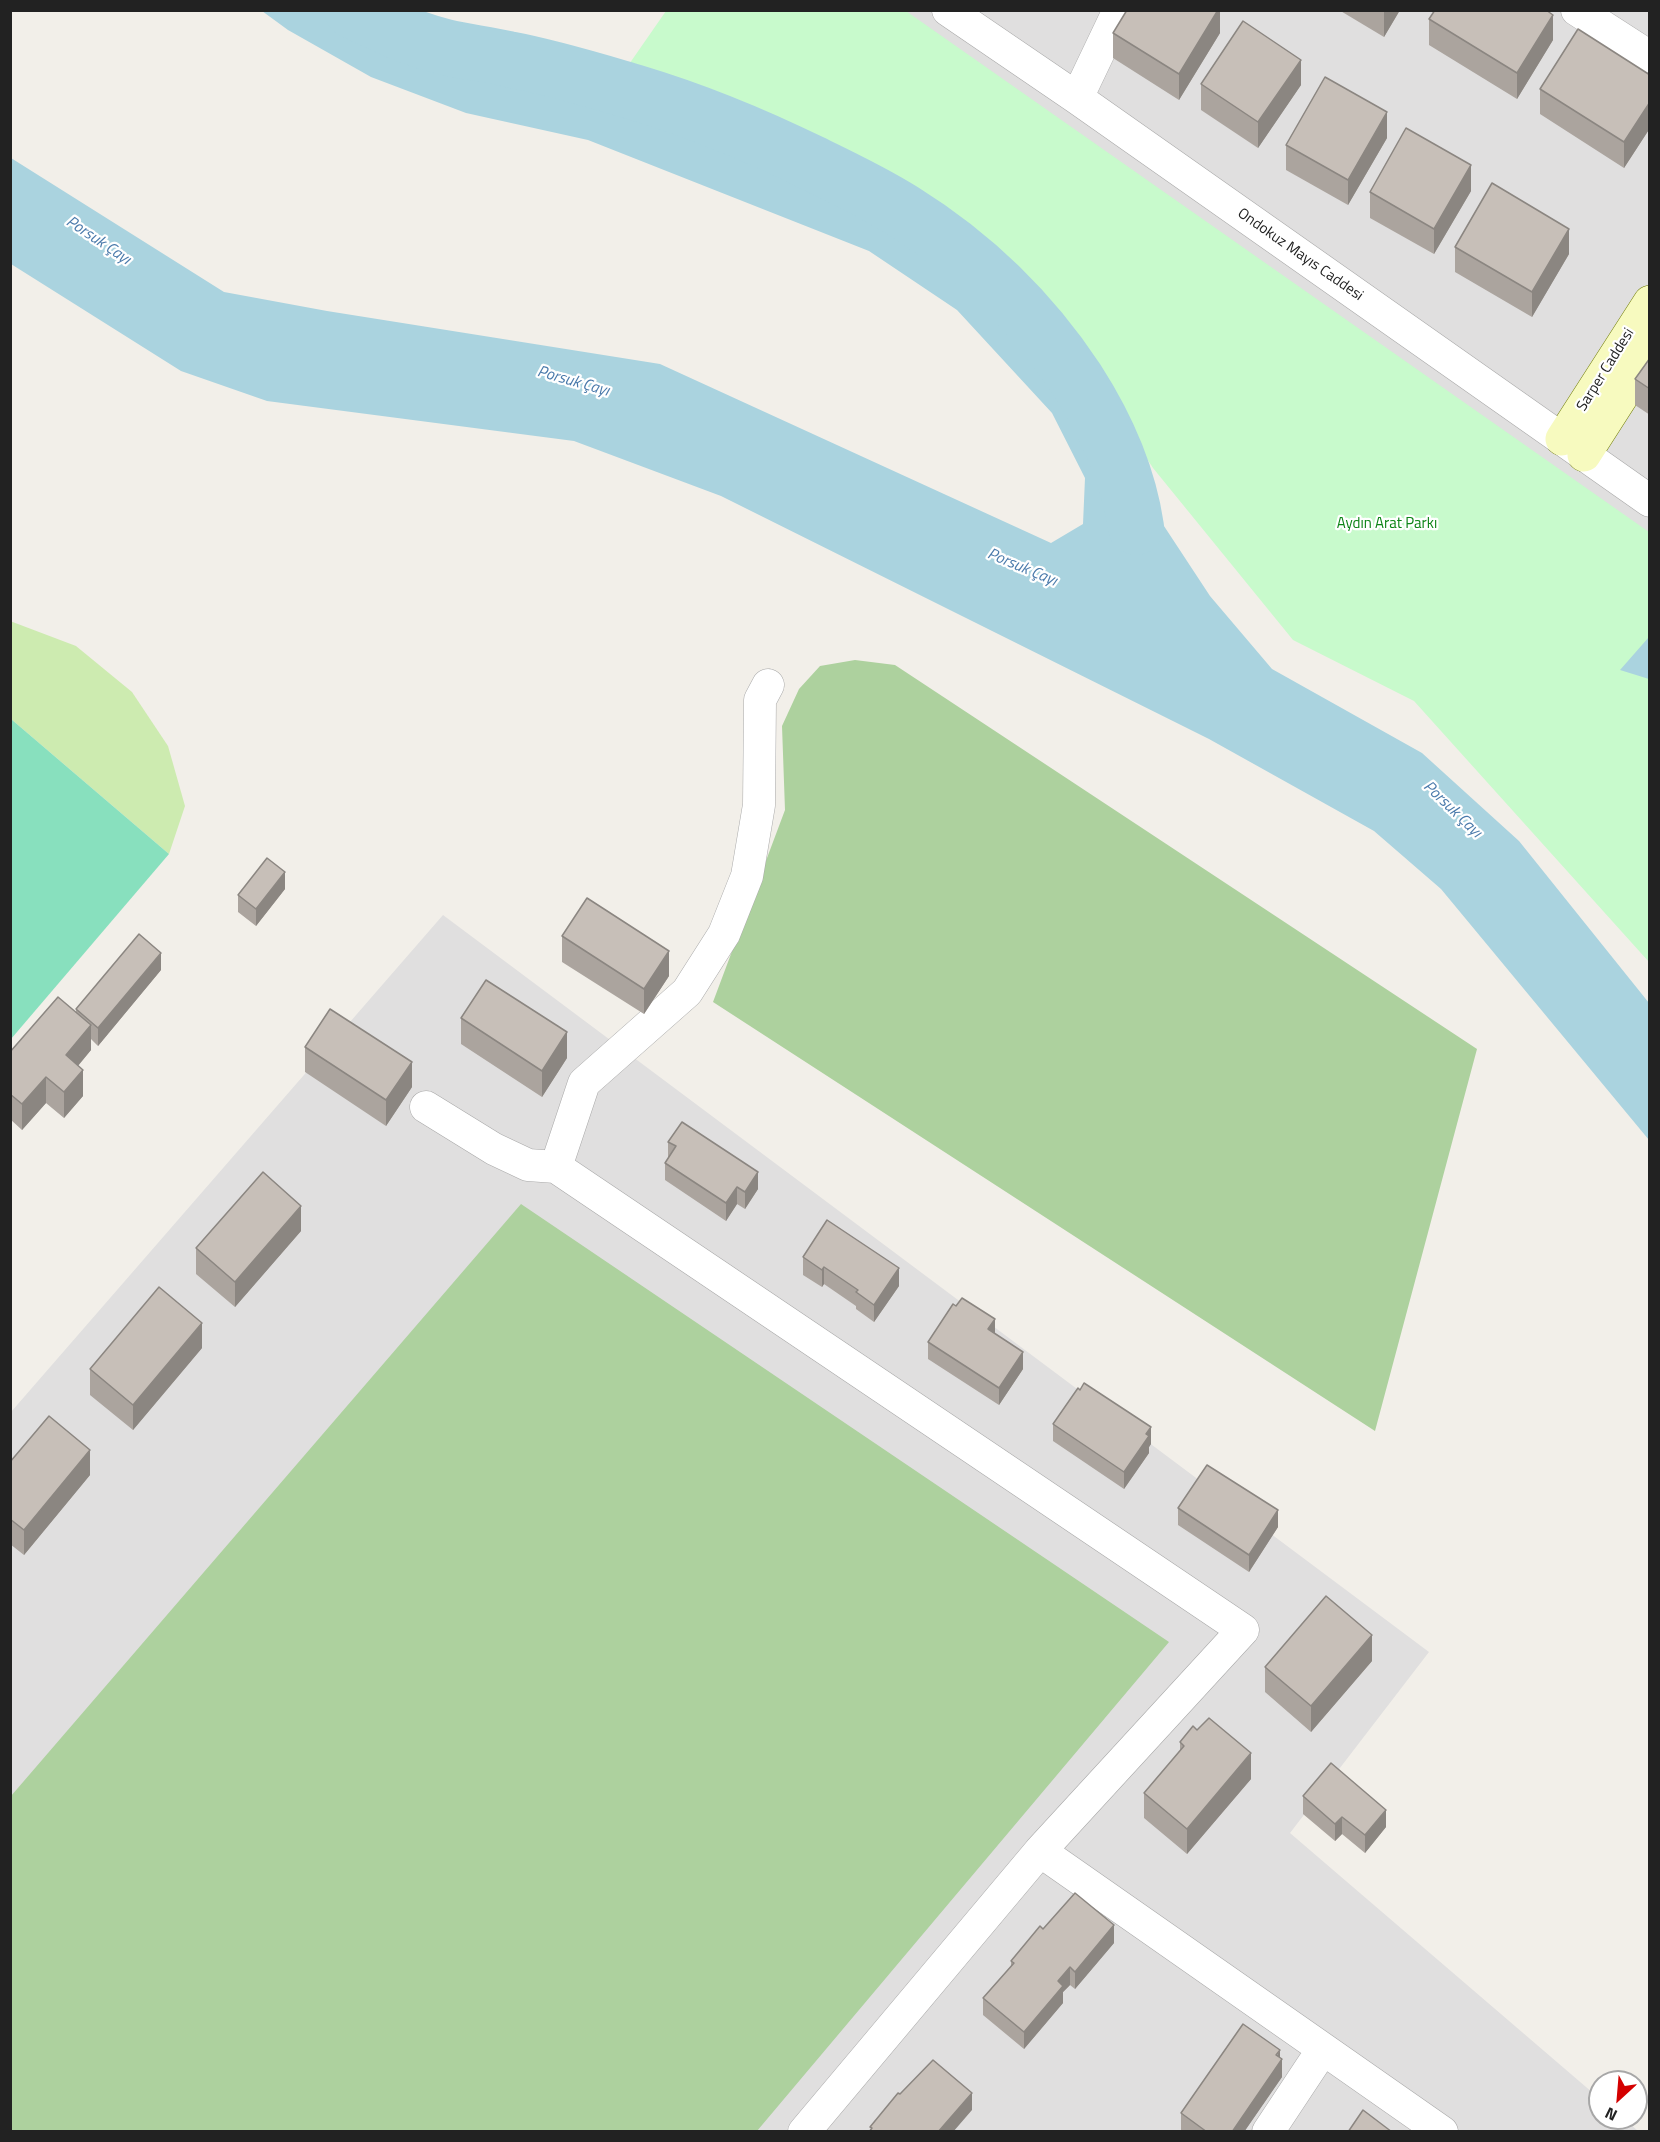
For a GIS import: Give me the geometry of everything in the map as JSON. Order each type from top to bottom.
[{"type":"main road","name":"Sarper Caddesi","points":[[1573,447],[1650,302]]},
{"type":"main road","name":"Sarper Caddesi","points":[[1573,447],[1650,352]]},
{"type":"street","name":"Ondokuz Mayıs Caddesi","points":[[948,10],[1077,98],[1650,501]]},
{"type":"street","points":[[1077,98],[1119,10]]},
{"type":"street","points":[[1577,10],[1650,57]]},
{"type":"street","points":[[556,1167],[584,1083],[687,992],[724,934],[747,876],[759,805],[760,700],[768,685]]},
{"type":"street","points":[[426,1107],[494,1149],[528,1166],[556,1167],[1243,1630],[1040,1851],[804,2132]]},
{"type":"street","points":[[1040,1851],[1442,2132]]},
{"type":"street","points":[[1268,2132],[1323,2049]]},
{"type":"shaded area","points":[[873,11],[1649,11],[1649,549]]},
{"type":"shaded area","points":[[443,915],[1429,1652],[1290,1833],[1588,2089],[1588,2130],[1638,2131],[11,2132],[11,1412]]},
{"type":"green space","name":"Aydın Arat Parkı","points":[[666,11],[906,11],[1649,532],[1649,962],[1414,701],[1293,640],[1153,468],[1038,294],[855,167],[625,70]]},
{"type":"green space","points":[[10,621],[76,646],[132,692],[168,746],[185,806],[169,854],[11,719]]},
{"type":"green space","points":[[855,660],[895,665],[1477,1049],[1375,1431],[713,1002],[785,810],[782,726],[799,689],[820,666]]},
{"type":"green space","points":[[11,719],[169,854],[11,1039]]},
{"type":"green space","points":[[521,1204],[1169,1642],[757,2131],[11,2131],[11,1796]]},
{"type":"water","points":[[262,11],[327,11],[350,27],[441,69],[597,102],[867,209],[950,260],[1043,342],[1210,596],[1272,669],[1422,753],[1519,841],[1649,1003],[1649,1140],[1441,889],[1374,831],[1209,739],[721,496],[574,441],[267,401],[181,371],[11,264],[11,158],[224,292],[327,311],[660,364],[1051,543],[1083,524],[1085,478],[1052,413],[957,310],[869,251],[588,140],[466,113],[371,77],[288,30]]},
{"type":"water","points":[[1649,637],[1649,679],[1620,670]]},
{"type":"building","points":[[1127,10],[1218,10],[1179,74],[1113,33]]},
{"type":"building","points":[[1435,10],[1546,10],[1553,15],[1517,73],[1429,19]]},
{"type":"building","points":[[1243,21],[1301,60],[1258,122],[1201,84]]},
{"type":"building","points":[[1578,29],[1650,75],[1650,102],[1624,142],[1540,89]]},
{"type":"building","points":[[1325,77],[1387,112],[1348,180],[1286,145]]},
{"type":"building","points":[[1406,128],[1471,165],[1434,229],[1370,192]]},
{"type":"building","points":[[1492,183],[1569,229],[1532,292],[1455,247]]},
{"type":"building","points":[[1650,358],[1650,389],[1635,379]]},
{"type":"building","points":[[267,858],[285,872],[256,909],[238,895]]},
{"type":"building","points":[[587,898],[669,951],[644,989],[562,936]]},
{"type":"building","points":[[139,934],[161,953],[98,1028],[76,1009]]},
{"type":"building","points":[[486,980],[567,1032],[542,1071],[461,1018]]},
{"type":"building","points":[[58,997],[91,1025],[66,1055],[83,1070],[64,1092],[46,1077],[22,1104],[10,1094],[10,1052]]},
{"type":"building","points":[[330,1009],[412,1062],[386,1100],[305,1047]]},
{"type":"building","points":[[682,1122],[758,1172],[745,1192],[737,1187],[726,1203],[665,1163],[676,1146],[668,1142]]},
{"type":"building","points":[[263,1172],[301,1206],[235,1282],[196,1248]]},
{"type":"building","points":[[827,1220],[899,1268],[874,1305],[856,1292],[858,1290],[824,1267],[822,1270],[803,1257]]},
{"type":"building","points":[[159,1287],[202,1323],[133,1405],[90,1369]]},
{"type":"building","points":[[962,1298],[995,1319],[988,1329],[1023,1352],[999,1388],[928,1342],[953,1304],[956,1306]]},
{"type":"building","points":[[1084,1383],[1151,1427],[1146,1434],[1149,1436],[1124,1472],[1053,1424]]},
{"type":"building","points":[[49,1416],[90,1450],[24,1530],[10,1519],[10,1462]]},
{"type":"building","points":[[1207,1465],[1278,1510],[1249,1555],[1178,1508]]},
{"type":"building","points":[[1326,1596],[1372,1635],[1311,1706],[1265,1667]]},
{"type":"building","points":[[1209,1718],[1251,1753],[1187,1829],[1144,1793],[1184,1746],[1180,1742],[1193,1726],[1197,1730]]},
{"type":"building","points":[[1331,1763],[1386,1810],[1365,1835],[1342,1817],[1335,1824],[1303,1796]]},
{"type":"building","points":[[1075,1893],[1114,1925],[1075,1972],[1070,1967],[1058,1981],[1063,1986],[1024,2032],[983,1998],[1014,1963],[1011,1961],[1040,1926],[1043,1929]]},
{"type":"building","points":[[1243,2024],[1280,2050],[1276,2055],[1282,2059],[1232,2132],[1207,2132],[1181,2113]]},
{"type":"building","points":[[933,2060],[972,2093],[938,2132],[869,2132],[872,2128],[870,2127],[898,2093],[900,2094]]},
{"type":"building","points":[[1363,2110],[1392,2132],[1348,2132]]},
{"type":"waterway","name":"Porsuk Çayı","points":[[352,10],[397,31],[433,44],[556,70],[634,92],[701,115],[789,152],[857,185],[903,211],[977,265],[1041,331],[1059,355],[1088,397],[1106,432],[1121,469],[1136,527]]}]
